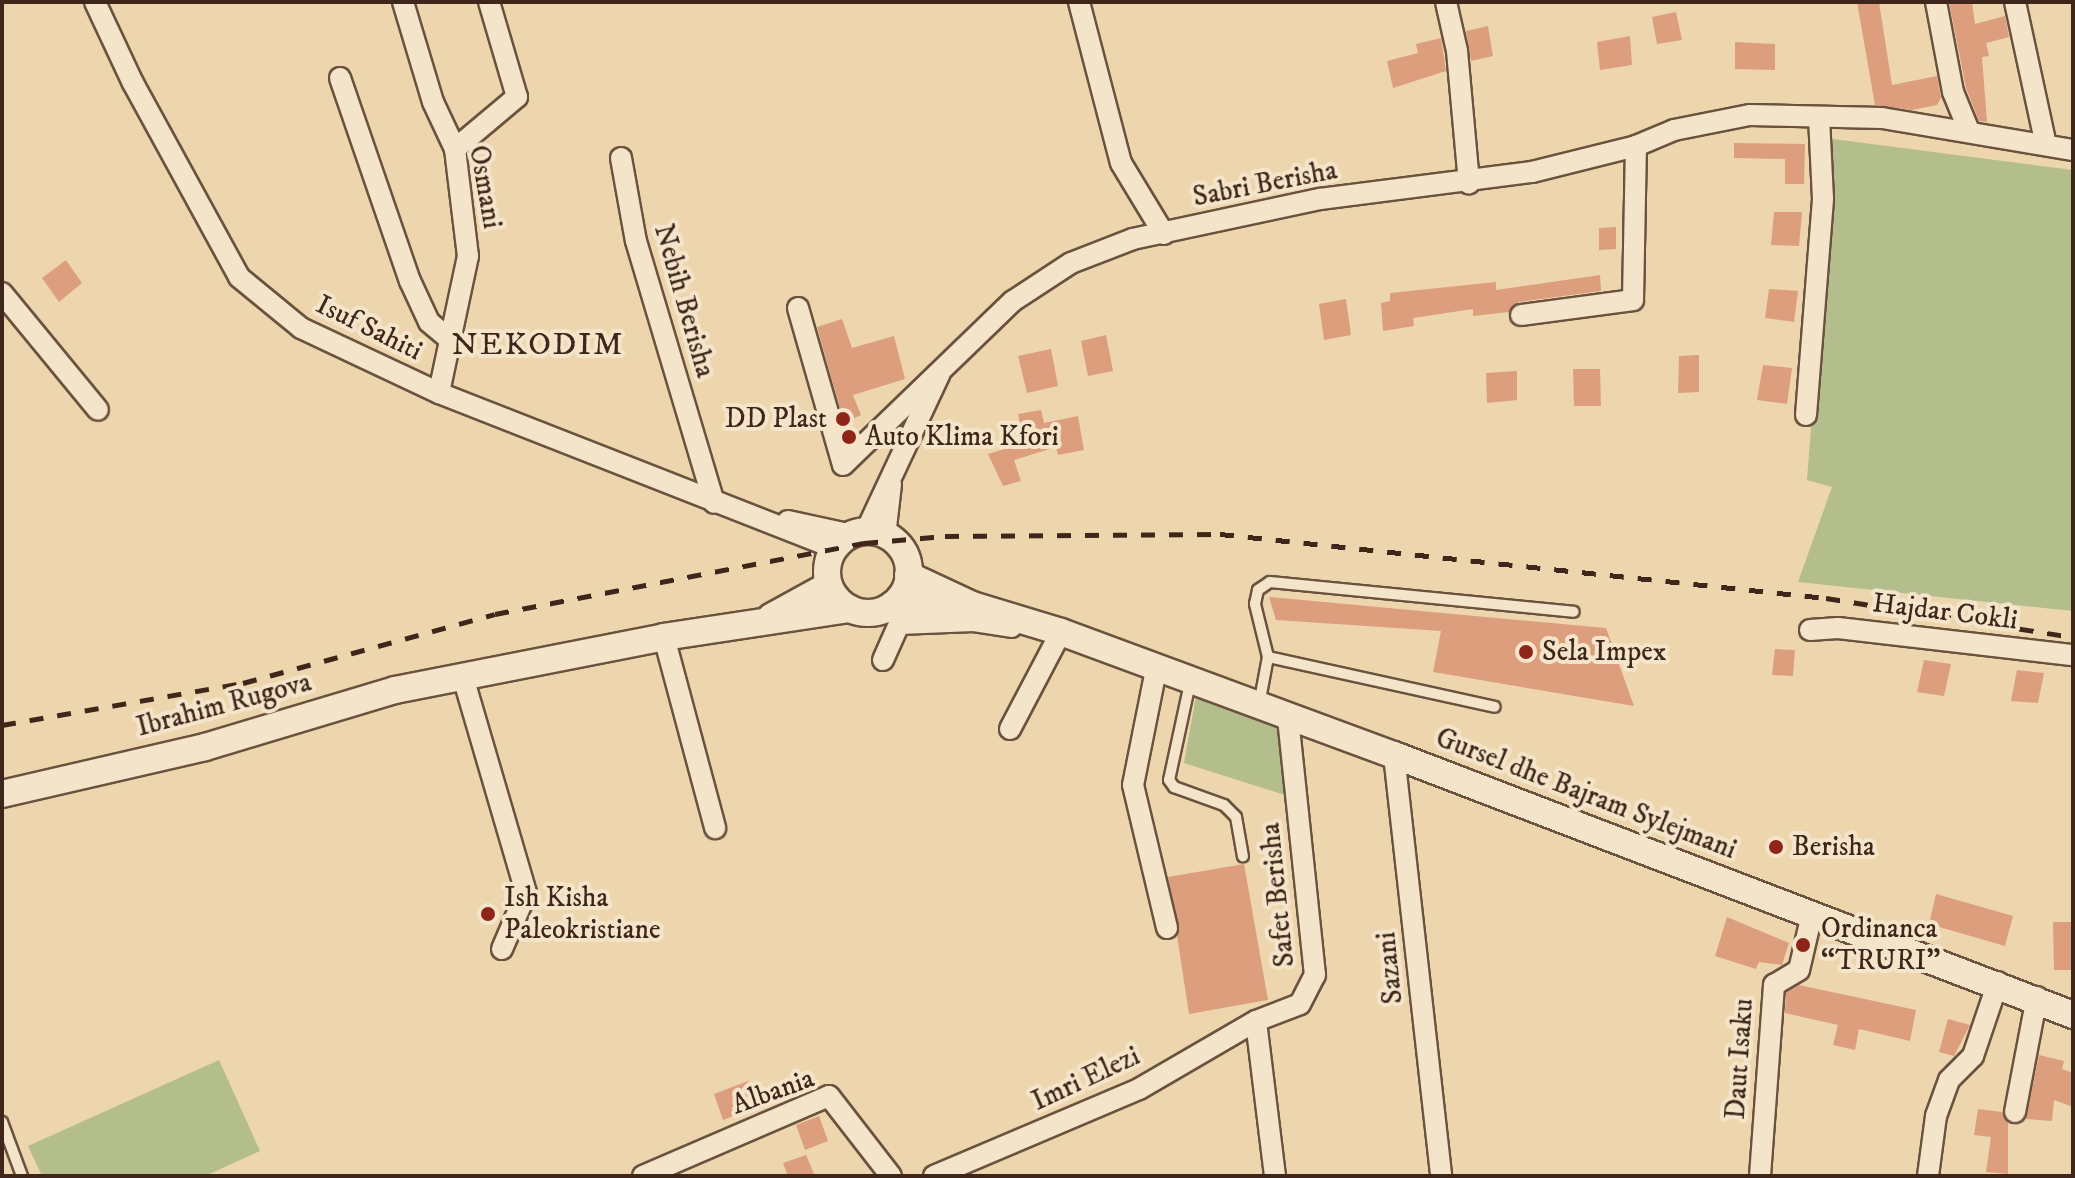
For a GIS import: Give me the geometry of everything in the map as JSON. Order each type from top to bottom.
[{"type":"street","name":"Isuf Sahiti","points":[[95,2],[133,83],[239,277],[301,328],[439,393],[714,503],[776,521],[799,520],[859,538]]},
{"type":"street","name":"Osmani","points":[[403,2],[433,102],[455,149],[468,256],[448,338],[439,393]]},
{"type":"street","points":[[455,149],[517,97],[489,2]]},
{"type":"street","points":[[1079,2],[1121,163],[1164,234]]},
{"type":"street","points":[[1446,2],[1457,51],[1469,183]]},
{"type":"street","points":[[1936,2],[1953,92],[1969,131]]},
{"type":"street","points":[[2015,2],[2046,145]]},
{"type":"street","points":[[340,78],[410,281],[429,322],[448,338]]},
{"type":"street","name":"Sabri Berisha","points":[[798,308],[843,465],[943,366],[1041,280],[1133,239],[1320,199],[1469,183],[1636,146],[1674,130],[1750,115],[1882,118],[2073,150]]},
{"type":"street","points":[[1806,415],[1823,199],[1819,117]]},
{"type":"street","points":[[1521,315],[1633,300],[1636,146]]},
{"type":"street","name":"Nebih Berisha","points":[[621,158],[643,267],[714,503]]},
{"type":"street","points":[[2,293],[98,410]]},
{"type":"street","name":"Sabri Berisha","points":[[859,538],[891,484],[943,366]]},
{"type":"street","points":[[883,660],[896,614],[908,575],[903,552],[859,538],[829,585],[850,609],[872,613],[896,614],[974,621],[1059,635],[1010,729]]},
{"type":"street","name":"Gursel dhe Bajram Sylejmani","points":[[908,575],[972,605],[1394,755],[1998,982],[2073,1015]]},
{"type":"street","name":"Ibrahim Rugova","points":[[765,621],[829,585]]},
{"type":"street","name":"Gursel dhe Bajram Sylejmani","points":[[896,614],[972,605]]},
{"type":"street","name":"Ibrahim Rugova","points":[[2,794],[205,747],[395,690],[664,637],[850,609]]},
{"type":"street","name":"Hajdar Cokli","points":[[1810,630],[1838,628],[2073,655]]},
{"type":"street","points":[[664,637],[715,828]]},
{"type":"street","points":[[1156,670],[1133,785],[1167,928]]},
{"type":"street","points":[[463,677],[526,893],[502,949]]},
{"type":"street","name":"Safet Berisha","points":[[1256,1021],[1300,1004],[1315,975],[1288,717]]},
{"type":"street","name":"Sazani","points":[[1394,755],[1441,1176]]},
{"type":"street","name":"Daut Isaku","points":[[1760,1176],[1774,985],[1799,970],[1812,914]]},
{"type":"street","points":[[1928,1176],[1936,1116],[1949,1080],[1973,1056],[1998,982]]},
{"type":"street","points":[[2015,1112],[2037,997]]},
{"type":"street","points":[[1256,1021],[1275,1176]]},
{"type":"street","name":"Imri Elezi","points":[[934,1176],[1139,1089],[1256,1021]]},
{"type":"street","name":"Albania","points":[[643,1176],[829,1096],[891,1176]]},
{"type":"lane","points":[[1258,707],[1268,657],[1255,604],[1258,590],[1270,582],[1574,612]]},
{"type":"lane","points":[[1268,657],[1495,707]]},
{"type":"lane","points":[[1190,683],[1169,780],[1174,787],[1224,805],[1236,817],[1243,856]]},
{"type":"lane","points":[[2,1122],[22,1176]]},
{"type":"green space","points":[[1833,139],[2073,170],[2073,611],[1798,582],[1832,487],[1807,480]]},
{"type":"green space","points":[[1196,696],[1277,719],[1288,796],[1184,763]]},
{"type":"green space","points":[[219,1060],[260,1151],[205,1176],[42,1176],[28,1146]]},
{"type":"building","points":[[1857,2],[1879,2],[1892,85],[1937,76],[1941,98],[1937,105],[1912,110],[1875,105]]},
{"type":"building","points":[[1949,2],[1972,2],[1975,24],[2005,16],[2009,37],[1986,43],[1989,56],[1982,57],[1987,122],[1979,121],[1966,88]]},
{"type":"building","points":[[1676,12],[1682,40],[1657,44],[1652,17]]},
{"type":"building","points":[[1488,26],[1493,56],[1471,61],[1466,31]]},
{"type":"building","points":[[1630,36],[1632,65],[1600,70],[1597,42]]},
{"type":"building","points":[[1441,38],[1446,71],[1393,88],[1387,61],[1418,53],[1416,44]]},
{"type":"building","points":[[1735,42],[1775,44],[1775,70],[1735,69]]},
{"type":"building","points":[[1734,143],[1805,144],[1804,184],[1785,184],[1785,159],[1734,158]]},
{"type":"building","points":[[1774,212],[1802,212],[1799,246],[1771,245]]},
{"type":"building","points":[[1616,227],[1616,249],[1599,250],[1599,228]]},
{"type":"building","points":[[66,260],[82,283],[59,302],[42,278]]},
{"type":"building","points":[[1600,275],[1601,291],[1519,302],[1509,312],[1473,316],[1473,309],[1413,318],[1414,326],[1383,331],[1381,303],[1390,301],[1390,293],[1496,282],[1496,290]]},
{"type":"building","points":[[1769,289],[1798,291],[1794,322],[1765,318]]},
{"type":"building","points":[[1346,299],[1351,335],[1324,340],[1319,304]]},
{"type":"building","points":[[842,319],[852,348],[894,336],[905,379],[853,395],[861,415],[844,423],[817,327]]},
{"type":"building","points":[[1106,335],[1113,371],[1088,376],[1081,341]]},
{"type":"building","points":[[1051,349],[1058,386],[1027,393],[1018,356]]},
{"type":"building","points":[[1699,355],[1699,392],[1678,393],[1679,356]]},
{"type":"building","points":[[1763,365],[1792,368],[1787,404],[1757,400]]},
{"type":"building","points":[[1573,369],[1600,369],[1601,406],[1574,406]]},
{"type":"building","points":[[1517,371],[1517,400],[1487,403],[1486,373]]},
{"type":"building","points":[[1041,410],[1044,423],[1078,416],[1084,450],[1058,455],[1056,447],[1014,460],[1021,481],[1003,486],[988,454],[1024,443],[1018,414]]},
{"type":"building","name":"Sela Impex","points":[[1269,597],[1606,628],[1634,706],[1433,672],[1441,631],[1276,620]]},
{"type":"building","points":[[1775,649],[1795,650],[1793,676],[1772,675]]},
{"type":"building","points":[[1924,660],[1951,664],[1944,696],[1917,692]]},
{"type":"building","points":[[2017,670],[2044,673],[2038,703],[2011,701]]},
{"type":"building","points":[[1244,864],[1268,1000],[1189,1014],[1168,877]]},
{"type":"building","points":[[1936,894],[2013,916],[2005,946],[1929,924]]},
{"type":"building","points":[[1727,917],[1789,943],[1782,965],[1759,962],[1756,969],[1715,956]]},
{"type":"building","points":[[2053,922],[2073,922],[2073,970],[2054,970]]},
{"type":"building","points":[[1799,985],[1916,1010],[1910,1041],[1859,1029],[1855,1050],[1833,1045],[1838,1025],[1785,1013],[1786,993]]},
{"type":"building","points":[[1948,1019],[1970,1025],[1954,1056],[1939,1052]]},
{"type":"building","points":[[2039,1055],[2064,1061],[2062,1069],[2073,1073],[2073,1107],[2054,1100],[2052,1121],[2026,1119]]},
{"type":"building","points":[[748,1081],[758,1106],[723,1120],[714,1094]]},
{"type":"building","points":[[1978,1109],[2002,1112],[2008,1123],[2008,1174],[1986,1172],[1991,1137],[1974,1135]]},
{"type":"building","points":[[819,1116],[828,1141],[805,1150],[796,1125]]},
{"type":"building","points":[[806,1155],[815,1176],[788,1176],[783,1163]]},
{"type":"railway","points":[[2,725],[243,683],[495,614],[864,543],[945,536],[1220,534],[1826,598],[2073,637]]},
{"type":"place","name":"DD Plast","points":[[843,419]]},
{"type":"place","name":"Auto Klima Kfori","points":[[849,437]]},
{"type":"place","name":"Sela Impex","points":[[1526,652]]},
{"type":"place","name":"Berisha","points":[[1776,847]]},
{"type":"place","name":"Ish Kisha Paleokristiane","points":[[488,914]]},
{"type":"place","name":"Ordinanca “TRURI”","points":[[1803,945]]},
{"type":"district","name":"NEKODIM","points":[[538,345]]}]
